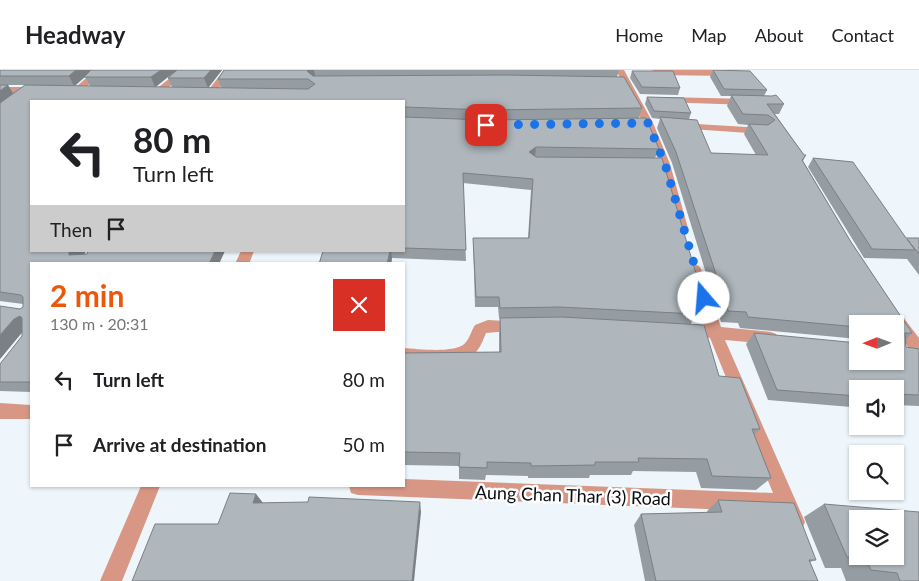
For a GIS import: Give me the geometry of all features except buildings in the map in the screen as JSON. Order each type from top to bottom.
[{"type":"street","points":[[95,90],[73,90],[100,70]]},
{"type":"street","points":[[174,92],[153,92],[185,70]]},
{"type":"street","points":[[211,93],[228,70]]},
{"type":"street","points":[[626,76],[732,73]]},
{"type":"street","points":[[626,76],[646,99],[661,164],[686,240]]},
{"type":"street","points":[[0,90],[48,90]]},
{"type":"street","points":[[15,101],[29,90]]},
{"type":"street","points":[[646,99],[758,102]]},
{"type":"street","points":[[653,124],[763,132]]},
{"type":"street","points":[[690,256],[716,333],[800,538]]},
{"type":"street","points":[[888,306],[919,350]]},
{"type":"street","points":[[405,354],[457,353],[468,350],[476,340],[480,329],[488,326],[538,326]]},
{"type":"street","points":[[696,332],[782,340]]},
{"type":"street","points":[[904,352],[919,354]]},
{"type":"street","points":[[0,412],[30,412]]},
{"type":"street","points":[[111,581],[150,487]]},
{"type":"street","name":"Aung Chan Thar (3) Road","points":[[383,487],[787,503]]},
{"type":"route","points":[[486,125],[648,123],[665,164],[704,298]]}]
